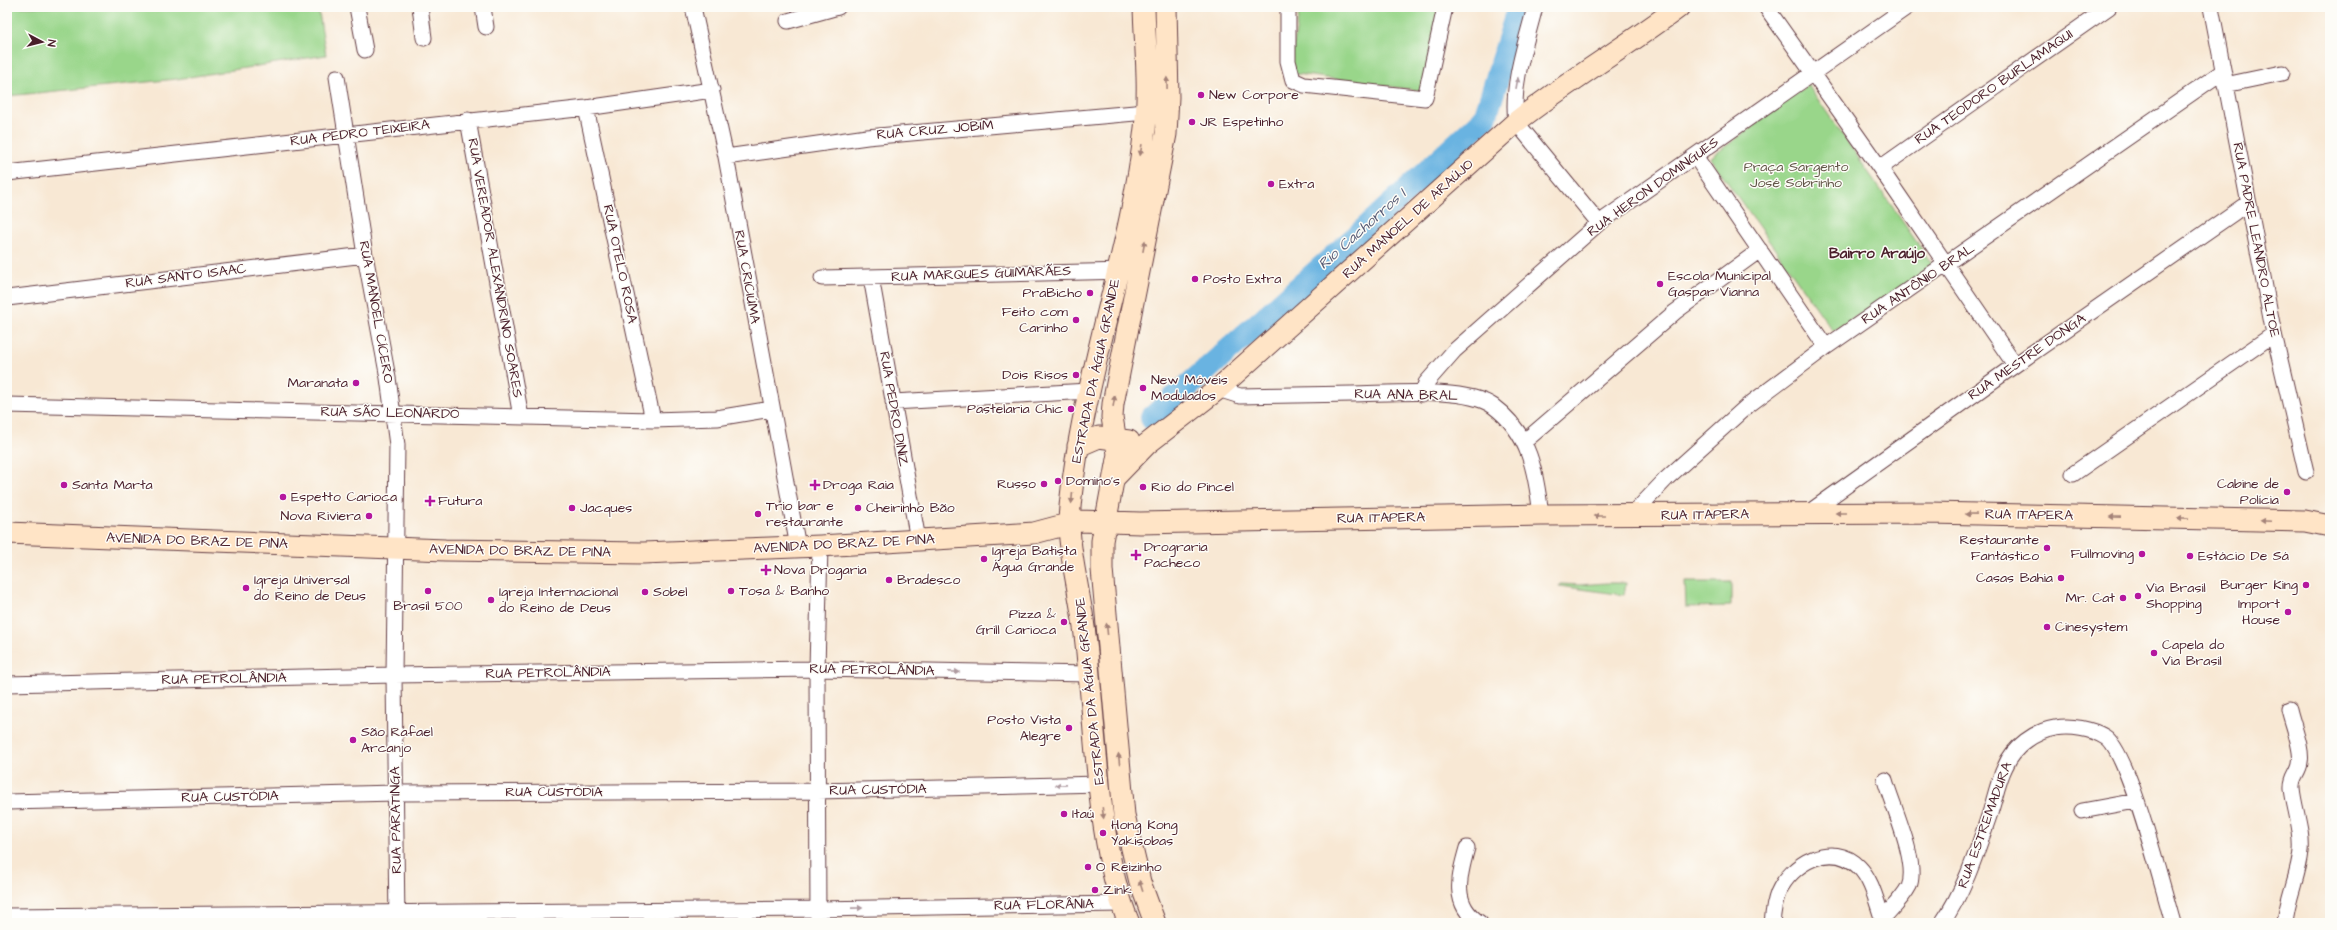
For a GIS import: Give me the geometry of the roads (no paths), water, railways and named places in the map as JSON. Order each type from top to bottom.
[{"type":"street","points":[[357,7],[365,50]]},
{"type":"street","points":[[420,7],[424,38]]},
{"type":"street","points":[[483,7],[486,27]]},
{"type":"street","name":"RUA CRICIÚMA","points":[[692,7],[726,157],[771,409],[798,547]]},
{"type":"street","points":[[788,21],[838,7]]},
{"type":"street","name":"ESTRADA DA ÁGUA GRANDE","points":[[1144,7],[1146,112],[1139,271],[1112,412],[1118,454],[1108,511],[1102,569],[1124,815],[1140,882],[1154,923]]},
{"type":"street","name":"ESTRADA DA ÁGUA GRANDE","points":[[1129,923],[1121,904],[1103,815],[1084,620],[1071,545],[1069,522],[1078,446],[1089,391],[1118,270],[1143,200],[1167,122],[1166,7]]},
{"type":"street","points":[[1288,7],[1289,73],[1293,80],[1304,85],[1425,98],[1445,7]]},
{"type":"street","points":[[1535,7],[1516,88],[1514,108],[1516,122],[1599,223]]},
{"type":"street","name":"RUA MANOEL DE ARAÚJO","points":[[1114,478],[1147,444],[1218,389],[1516,122],[1561,88],[1637,38],[1679,7]]},
{"type":"street","points":[[1766,7],[1880,168],[1945,266],[2015,365]]},
{"type":"street","name":"RUA HERON DOMINGUES","points":[[1422,394],[1426,383],[1454,351],[1599,223],[1907,7]]},
{"type":"street","name":"RUA TEODORO BURLAMAQUI","points":[[1880,168],[2109,7]]},
{"type":"street","name":"RUA PADRE LEANDRO ALTOE","points":[[2211,7],[2274,334],[2306,472]]},
{"type":"street","points":[[2224,79],[2282,73]]},
{"type":"street","name":"RUA MANOEL CÍCERO","points":[[337,77],[365,255],[393,413],[397,445],[396,548]]},
{"type":"street","name":"RUA ANTÔNIO BRAL","points":[[1630,516],[1666,479],[1746,407],[1826,347],[2224,79]]},
{"type":"street","name":"RUA PEDRO TEIXEIRA","points":[[7,173],[468,120],[586,108],[712,90]]},
{"type":"street","name":"RUA OTELO ROSA","points":[[586,108],[653,420]]},
{"type":"street","name":"RUA CRUZ JOBIM","points":[[726,157],[867,137],[1146,112]]},
{"type":"street","name":"RUA VEREADOR ALEXANDRINO SOARES","points":[[468,120],[522,417]]},
{"type":"street","points":[[1696,156],[1826,347]]},
{"type":"street","name":"RUA MESTRE DONGA","points":[[1808,514],[2015,365],[2248,203]]},
{"type":"street","points":[[1525,441],[1675,312],[1760,250]]},
{"type":"street","name":"RUA SANTO ISAAC","points":[[7,298],[365,255]]},
{"type":"street","name":"RUA MARQUES GUIMARÃES","points":[[822,278],[871,278],[1118,270],[1139,271]]},
{"type":"street","name":"RUA PEDRO DINIZ","points":[[871,278],[918,540]]},
{"type":"street","points":[[2072,474],[2274,334]]},
{"type":"street","name":"RUA ANA BRAL","points":[[1218,389],[1240,396],[1422,394],[1462,396],[1483,401],[1502,413],[1525,441],[1536,474],[1541,515]]},
{"type":"street","points":[[893,402],[1089,391]]},
{"type":"street","name":"RUA SÃO LEONARDO","points":[[7,405],[653,420],[717,418],[771,409]]},
{"type":"street","points":[[1078,446],[1093,438],[1116,439],[1147,444]]},
{"type":"street","points":[[1071,545],[1090,541],[1108,511]]},
{"type":"street","name":"RUA ITAPERA","points":[[1108,511],[1130,522],[1541,515],[1630,516],[1964,514],[2305,521],[2330,526]]},
{"type":"street","name":"AVENIDA DO BRAZ DE PINA","points":[[7,533],[396,548],[643,553],[820,546],[1034,533],[1108,511]]},
{"type":"street","name":"RUA ITAPERA","points":[[2305,521],[2330,512]]},
{"type":"street","name":"AVENIDA DO BRAZ DE PINA","points":[[1034,533],[1071,545]]},
{"type":"street","points":[[818,916],[817,669],[820,546]]},
{"type":"street","name":"RUA PARATINGA","points":[[396,548],[394,675],[397,917]]},
{"type":"street","name":"RUA PETROLÂNDIA","points":[[7,684],[394,675],[817,669],[1089,674]]},
{"type":"street","points":[[2285,923],[2288,899],[2299,864],[2301,839],[2292,784],[2301,758],[2288,709]]},
{"type":"street","name":"RUA ESTREMADURA","points":[[1942,923],[1960,896],[2005,766],[2013,752],[2032,736],[2049,729],[2064,726],[2086,730],[2106,737],[2118,752],[2136,801],[2173,923]]},
{"type":"street","points":[[1883,921],[1909,885],[1912,870],[1910,856],[1885,780]]},
{"type":"street","name":"RUA CUSTÓDIA","points":[[7,802],[396,793],[818,792],[1100,784]]},
{"type":"street","points":[[2082,811],[2136,801]]},
{"type":"street","points":[[1467,848],[1459,877],[1460,899],[1466,912],[1480,923]]},
{"type":"street","points":[[1772,923],[1778,892],[1790,874],[1813,858],[1830,854],[1849,860],[1859,868],[1868,880],[1883,921]]},
{"type":"street","name":"RUA FLORÂNIA","points":[[7,916],[818,916],[1121,904]]},
{"type":"waterway","name":"Rio Cachorros I","points":[[1152,418],[1365,229],[1485,118],[1519,7]]},
{"type":"place","name":"New Corpore","points":[[1201,95]]},
{"type":"place","name":"JR Espetinho","points":[[1192,122]]},
{"type":"place","name":"Extra","points":[[1271,184]]},
{"type":"place","name":"Posto Extra","points":[[1195,279]]},
{"type":"place","name":"Escola Municipal Gaspar Vianna","points":[[1660,284]]},
{"type":"place","name":"PraBicho","points":[[1090,293]]},
{"type":"place","name":"Feito com Carinho","points":[[1076,320]]},
{"type":"place","name":"Dois Risos","points":[[1076,375]]},
{"type":"place","name":"Maranata","points":[[356,383]]},
{"type":"place","name":"New Móveis Modulados","points":[[1143,388]]},
{"type":"place","name":"Pastelaria Chic","points":[[1071,409]]},
{"type":"place","name":"Domino's","points":[[1058,481]]},
{"type":"place","name":"Russo","points":[[1044,484]]},
{"type":"place","name":"Santa Marta","points":[[64,485]]},
{"type":"place","name":"Droga Raia","points":[[815,485]]},
{"type":"place","name":"Rio do Pincel","points":[[1143,487]]},
{"type":"place","name":"Cabine de Polícia","points":[[2287,492]]},
{"type":"place","name":"Espetto Carioca","points":[[283,497]]},
{"type":"place","name":"Futura","points":[[430,501]]},
{"type":"place","name":"Jacques","points":[[572,508]]},
{"type":"place","name":"Cheirinho Bão","points":[[858,508]]},
{"type":"place","name":"Trio bar e restaurante","points":[[758,514]]},
{"type":"place","name":"Nova Riviera","points":[[369,516]]},
{"type":"place","name":"Restaurante Fantástico","points":[[2047,548]]},
{"type":"place","name":"Fullmoving","points":[[2142,554]]},
{"type":"place","name":"Drograria Pacheco","points":[[1136,555]]},
{"type":"place","name":"Estácio De Sá","points":[[2190,556]]},
{"type":"place","name":"Igreja Batista Água Grande","points":[[984,559]]},
{"type":"place","name":"Nova Drogaria","points":[[766,570]]},
{"type":"place","name":"Casas Bahia","points":[[2061,578]]},
{"type":"place","name":"Bradesco","points":[[889,580]]},
{"type":"place","name":"Burger King","points":[[2306,585]]},
{"type":"place","name":"Igreja Universal do Reino de Deus","points":[[246,588]]},
{"type":"place","name":"Brasil 500","points":[[428,591]]},
{"type":"place","name":"Tosa & Banho","points":[[731,591]]},
{"type":"place","name":"Sobel","points":[[645,592]]},
{"type":"place","name":"Via Brasil Shopping","points":[[2138,596]]},
{"type":"place","name":"Mr. Cat","points":[[2123,598]]},
{"type":"place","name":"Igreja Internacional do Reino de Deus","points":[[491,600]]},
{"type":"place","name":"Import House","points":[[2288,612]]},
{"type":"place","name":"Pizza & Grill Carioca","points":[[1064,622]]},
{"type":"place","name":"Cinesystem","points":[[2047,627]]},
{"type":"place","name":"Capela do Via Brasil","points":[[2154,653]]},
{"type":"place","name":"Posto Vista Alegre","points":[[1069,728]]},
{"type":"place","name":"São Rafael Arcanjo","points":[[353,740]]},
{"type":"place","name":"Itaú","points":[[1064,814]]},
{"type":"place","name":"Hong Kong Yakisobas","points":[[1103,833]]},
{"type":"place","name":"O Reizinho","points":[[1088,867]]},
{"type":"place","name":"Zink","points":[[1095,890]]},
{"type":"district","name":"Bairro Araújo","points":[[1877,253]]},
{"type":"park label","name":"Praça Sargento José Sobrinho","points":[[1796,176]]}]
